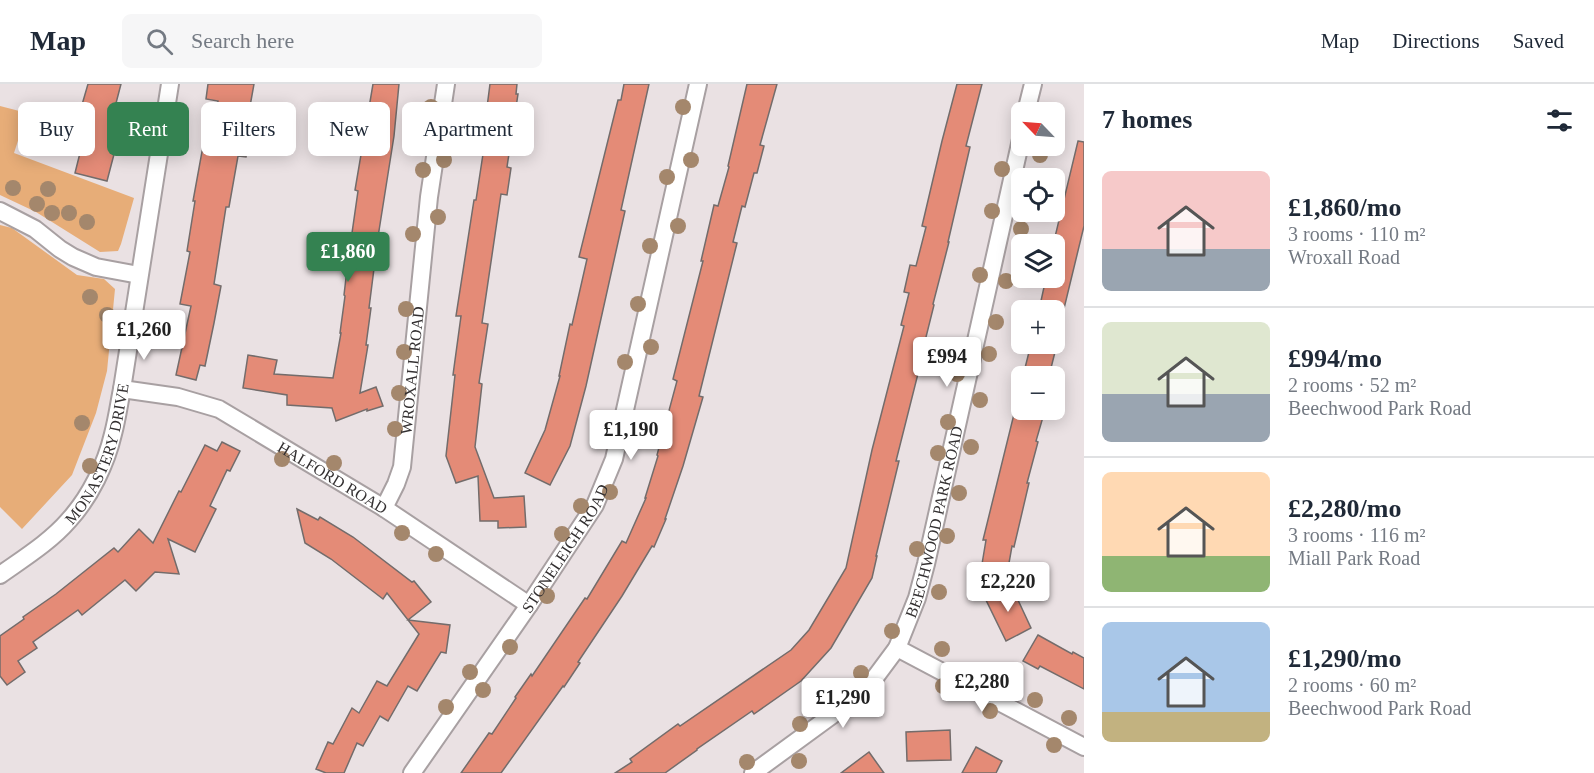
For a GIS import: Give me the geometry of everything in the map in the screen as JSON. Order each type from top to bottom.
[{"type":"street","name":"MONASTERY DRIVE","points":[[0,575],[42,545],[69,521],[88,496],[105,460],[113,436],[122,389],[170,84]]},
{"type":"street","name":"WROXALL ROAD","points":[[384,508],[402,467],[429,197],[446,84]]},
{"type":"street","name":"STONELEIGH ROAD","points":[[412,773],[529,605],[595,505],[614,459],[698,84]]},
{"type":"street","points":[[1028,102],[1033,84]]},
{"type":"street","name":"BEECHWOOD PARK ROAD","points":[[753,773],[831,716],[871,683],[897,648],[926,564],[1017,156]]},
{"type":"street","points":[[0,211],[35,229],[73,257],[96,267],[139,275]]},
{"type":"street","name":"HALFORD ROAD","points":[[122,389],[178,397],[219,409],[384,508],[529,605]]},
{"type":"street","points":[[897,648],[1084,747]]},
{"type":"shaded area","points":[[0,106],[18,111],[18,141],[14,153],[18,156],[134,198],[118,251],[100,252],[36,212],[0,195]]},
{"type":"shaded area","points":[[0,225],[12,228],[77,275],[104,279],[115,289],[107,371],[96,413],[72,475],[22,529],[0,507]]},
{"type":"building","points":[[88,84],[121,84],[116,102],[107,102],[107,156],[114,156],[107,181],[75,173],[79,156],[95,156],[95,102],[83,102]]},
{"type":"building","points":[[208,84],[254,84],[251,102],[218,102],[206,99]]},
{"type":"building","points":[[373,84],[399,84],[394,136],[369,308],[371,308],[366,345],[368,345],[360,393],[376,387],[383,406],[367,411],[367,409],[336,421],[332,408],[287,405],[287,395],[243,388],[248,355],[277,360],[274,374],[333,378],[341,333],[358,191],[355,190],[361,156],[390,156],[390,102],[370,102]]},
{"type":"building","points":[[490,84],[517,84],[517,102],[488,102]]},
{"type":"building","points":[[624,84],[649,84],[621,210],[625,211],[586,386],[570,446],[550,485],[525,473],[545,430],[560,376],[570,324],[572,325],[587,259],[579,257]]},
{"type":"building","points":[[747,84],[777,84],[760,145],[764,146],[757,173],[754,173],[745,207],[742,206],[733,242],[737,243],[699,396],[703,397],[666,519],[654,547],[652,546],[578,662],[580,663],[501,773],[461,773],[489,733],[492,734],[531,674],[532,676],[585,598],[587,599],[622,541],[626,543],[646,498],[677,381],[673,379],[703,261],[701,261],[714,205],[718,206],[729,167]]},
{"type":"building","points":[[957,84],[982,84],[966,146],[970,147],[927,338],[896,461],[899,461],[872,578],[831,648],[801,681],[754,714],[752,711],[665,773],[615,773],[632,762],[630,759],[678,724],[680,726],[791,650],[809,630],[846,568],[872,450],[904,326],[901,325],[909,293],[904,292],[910,265],[916,266],[926,227],[922,226]]},
{"type":"building","points":[[1078,141],[1084,142],[1084,226],[1065,304],[1065,300],[1041,300],[1044,288],[1065,288],[1065,234],[1056,234],[1059,222],[1065,222],[1065,195]]},
{"type":"building","points":[[201,156],[238,156],[229,207],[226,207],[214,284],[221,286],[205,366],[200,365],[196,380],[176,375],[191,306],[180,304],[190,252],[187,251],[195,201],[193,201]]},
{"type":"building","points":[[483,156],[509,156],[507,167],[511,168],[507,195],[501,194],[482,323],[488,324],[479,383],[482,384],[475,447],[494,498],[524,496],[526,527],[498,528],[498,521],[480,521],[478,476],[456,483],[446,456],[461,316],[456,316],[474,200],[476,200]]},
{"type":"building","points":[[1028,354],[1054,354],[1052,366],[1026,366]]},
{"type":"building","points":[[1013,420],[1042,420],[1006,580],[980,576],[986,540],[983,540]]},
{"type":"building","points":[[222,442],[240,451],[230,471],[227,470],[210,506],[216,509],[195,552],[168,539],[179,574],[155,572],[136,591],[125,580],[82,615],[78,610],[33,642],[37,648],[18,661],[25,672],[7,685],[0,676],[0,636],[114,548],[118,552],[139,529],[153,543],[205,445],[217,451]]},
{"type":"building","points":[[297,509],[318,520],[320,517],[353,537],[412,582],[414,581],[431,602],[408,620],[387,593],[383,599],[331,559],[305,543]]},
{"type":"building","points":[[1011,585],[1031,628],[1006,641],[985,598]]},
{"type":"building","points":[[408,620],[450,625],[446,653],[441,652],[417,691],[408,686],[388,721],[380,716],[363,746],[357,743],[344,773],[326,773],[316,769],[328,742],[333,744],[352,708],[359,713],[377,681],[387,686],[419,634]]},
{"type":"building","points":[[1038,635],[1084,658],[1084,689],[1040,666],[1038,669],[1023,661]]},
{"type":"building","points":[[950,730],[951,760],[907,761],[906,732]]},
{"type":"building","points":[[976,747],[1002,761],[996,773],[962,773]]},
{"type":"building","points":[[869,752],[884,773],[841,773]]}]
